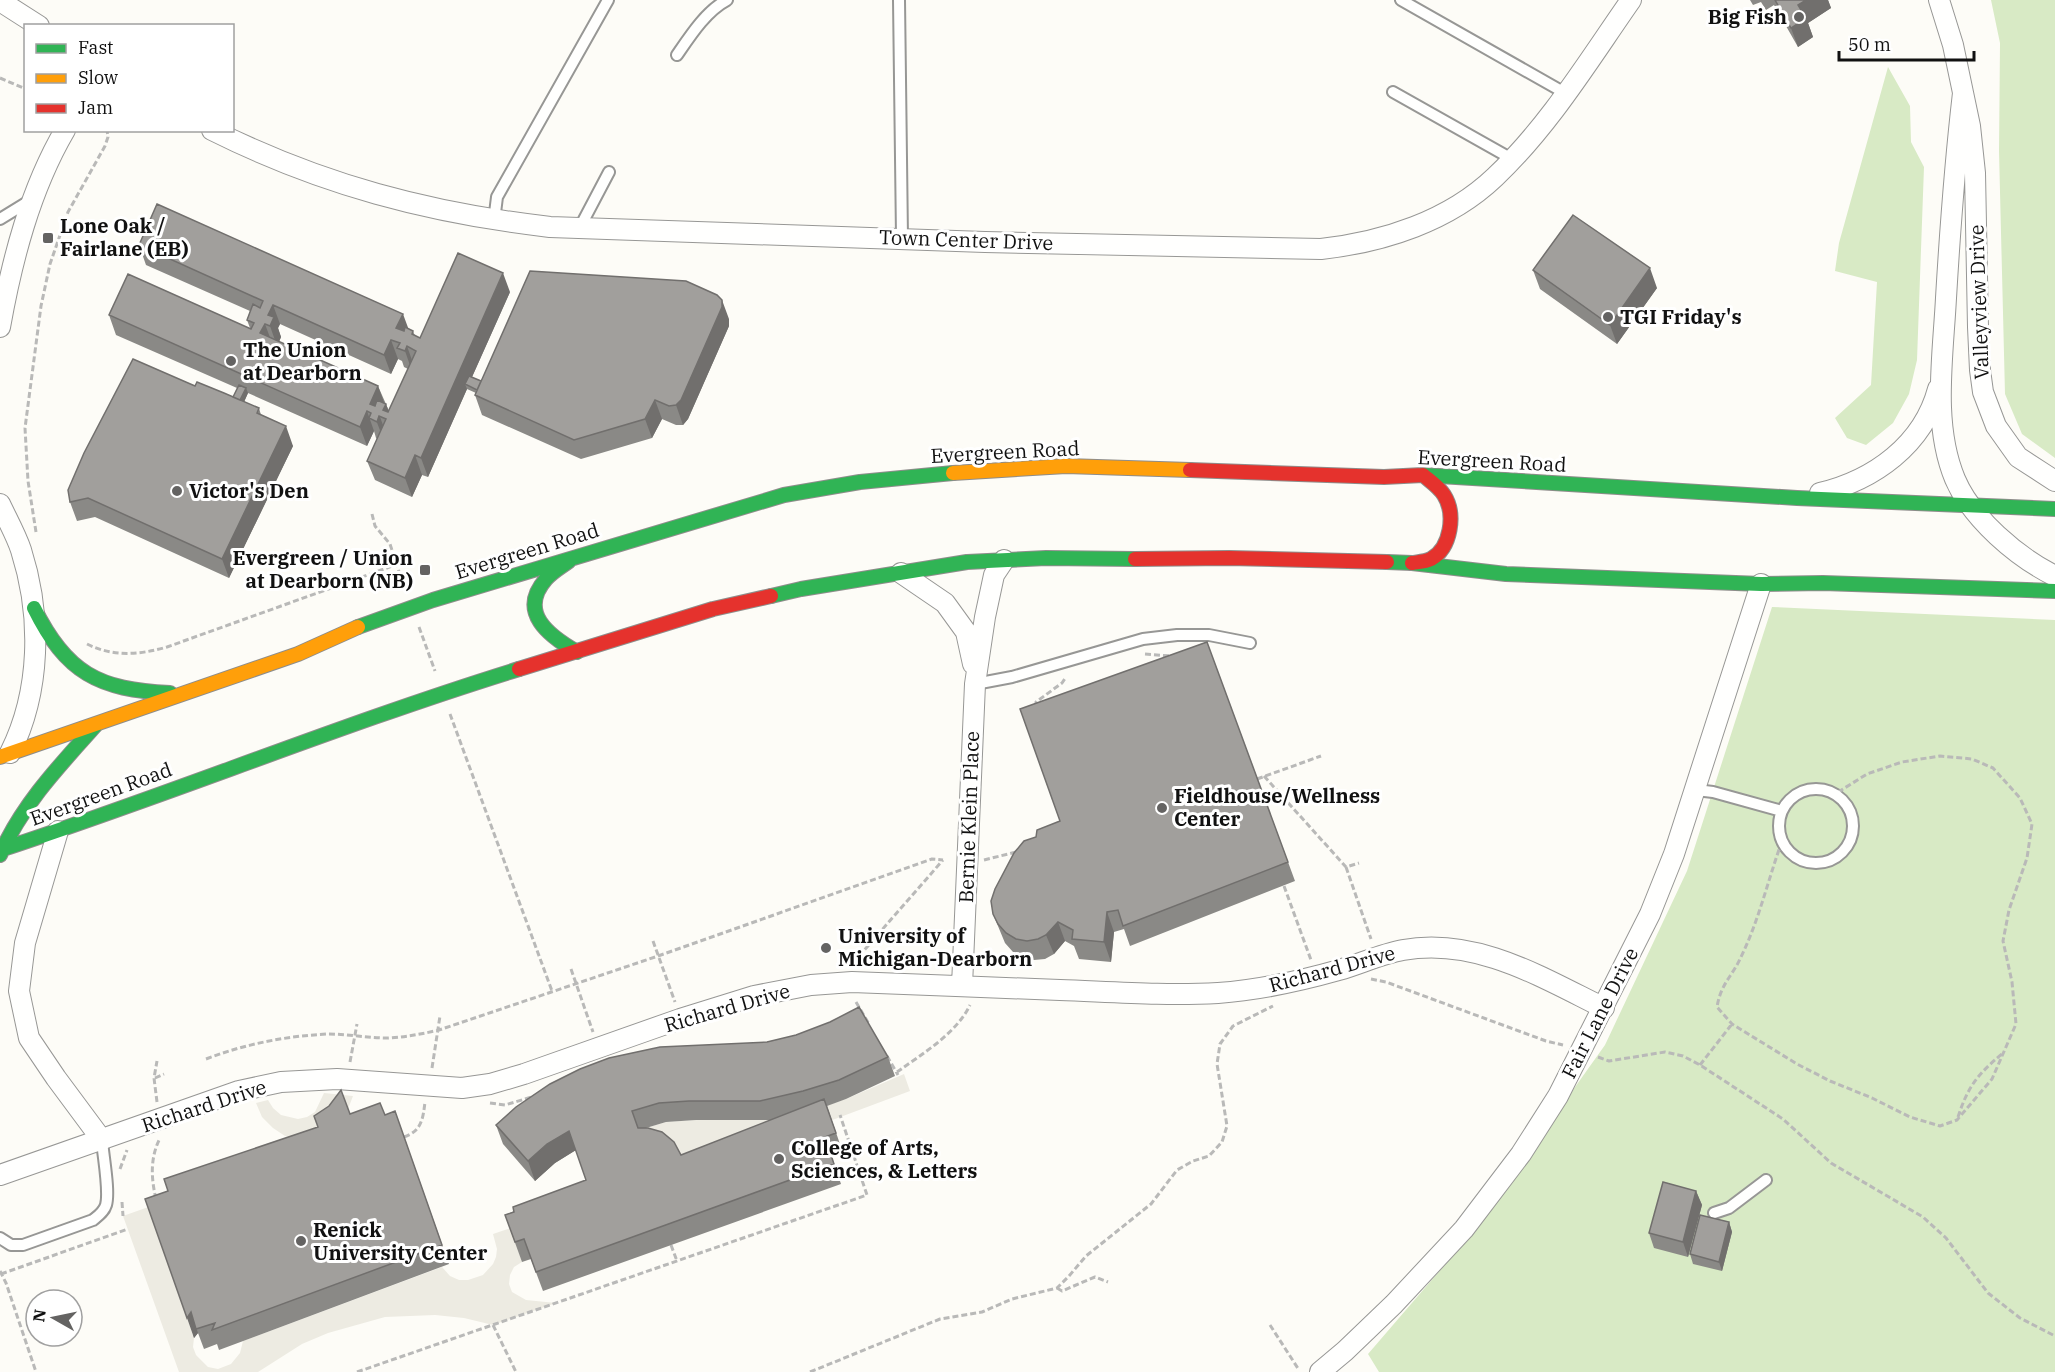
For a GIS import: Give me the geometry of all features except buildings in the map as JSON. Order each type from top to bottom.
[{"type":"street","name":"Town Center Drive","points":[[216,132],[335,183],[399,201],[494,221],[579,229],[902,237],[985,242],[1297,250],[1345,246],[1397,233],[1444,213],[1495,177],[1539,129],[1630,0]]},
{"type":"street","name":"Valleyview Drive","points":[[1939,0],[1953,45],[1970,126],[1975,173],[1979,349],[1983,392],[1996,426],[2018,457],[2055,482]]},
{"type":"street","points":[[0,1],[21,6],[37,24]]},
{"type":"street","name":"Valleyview Drive","points":[[1963,93],[1956,156],[1942,375],[1944,442],[1956,481],[1970,506],[2012,548],[2055,576]]},
{"type":"street","points":[[0,327],[3,286],[34,198],[64,132]]},
{"type":"street","name":"Valleyview Drive","points":[[1797,498],[1841,488],[1882,468],[1914,436],[1936,396],[1942,375]]},
{"type":"street","name":"Evergreen Road","points":[[3,760],[98,723],[298,654],[360,626],[412,607],[784,495],[860,482],[984,470],[1066,466],[1384,477],[1423,475],[1797,498],[2055,509]]},
{"type":"street","points":[[1413,563],[1431,560],[1442,548],[1450,531],[1451,514],[1446,497],[1423,475]]},
{"type":"street","points":[[0,504],[21,550],[34,608],[36,648],[32,686],[23,720],[3,760]]},
{"type":"street","points":[[574,557],[545,580],[537,594],[534,610],[541,627],[555,639],[577,651]]},
{"type":"street","name":"Evergreen Road","points":[[1,851],[442,693],[713,609],[801,589],[967,562],[1229,558],[1413,563],[1506,574],[1761,584],[1824,583],[2055,591]]},
{"type":"street","name":"Bernie Klein Place","points":[[968,992],[975,684],[994,575],[1004,560]]},
{"type":"street","name":"Bernie Klein Place","points":[[901,573],[945,603],[966,632],[975,684]]},
{"type":"street","name":"Fair Lane Drive","points":[[1320,1372],[1401,1298],[1479,1210],[1521,1154],[1558,1096],[1650,914],[1674,854],[1761,584]]},
{"type":"street","points":[[34,608],[42,627],[56,648],[70,663],[91,678],[129,691],[187,693]]},
{"type":"street","points":[[1,851],[45,781],[98,723]]},
{"type":"street","points":[[58,831],[25,943],[19,991],[29,1038],[102,1140]]},
{"type":"street","name":"Richard Drive","points":[[0,1175],[239,1091],[281,1082],[337,1079],[462,1088],[490,1084],[535,1071],[730,1003],[782,990],[852,982],[968,992],[1164,995],[1220,993],[1305,979],[1341,970],[1389,952],[1425,948],[1478,952],[1510,962],[1604,1008]]},
{"type":"lane","points":[[494,221],[497,197],[608,0]]},
{"type":"lane","points":[[677,55],[692,33],[728,0]]},
{"type":"lane","points":[[899,0],[902,237]]},
{"type":"lane","points":[[1401,0],[1565,93]]},
{"type":"lane","points":[[1393,92],[1512,159]]},
{"type":"lane","points":[[579,229],[609,172]]},
{"type":"lane","points":[[0,219],[34,198]]},
{"type":"lane","points":[[975,684],[1012,677],[1143,639],[1177,635],[1209,635],[1250,643]]},
{"type":"lane","points":[[1811,789],[1823,789],[1835,794],[1845,802],[1851,813],[1853,825],[1851,838],[1845,849],[1836,858],[1824,862],[1805,861],[1789,852],[1779,831],[1782,811],[1789,800],[1811,789]]},
{"type":"lane","points":[[1696,790],[1713,792],[1782,811]]},
{"type":"lane","points":[[0,1238],[11,1245],[23,1245],[93,1220],[100,1214],[106,1206],[102,1140]]},
{"type":"lane","points":[[1714,1213],[1729,1209],[1766,1180]]},
{"type":"path","points":[[0,78],[24,88]]},
{"type":"path","points":[[36,537],[28,481],[25,428],[41,306],[50,264],[68,212],[105,146],[107,132]]},
{"type":"path","points":[[372,514],[375,526],[390,544],[398,564],[442,693],[552,992]]},
{"type":"path","points":[[82,642],[101,651],[142,654],[398,564]]},
{"type":"path","points":[[1123,644],[1134,654],[1182,656]]},
{"type":"path","points":[[1038,713],[1036,702],[1062,683],[1074,666],[1076,657]]},
{"type":"path","points":[[1257,779],[1321,756]]},
{"type":"path","points":[[1782,841],[1761,910],[1744,950],[1720,992],[1717,1008],[1732,1024],[1797,1064],[1830,1081],[1910,1117],[1940,1126],[1957,1120],[1992,1079],[2016,1024],[2012,982],[2003,941],[2008,910],[2027,858],[2032,824],[2020,798],[1993,768],[1972,759],[1940,756],[1902,762],[1867,774],[1835,794]]},
{"type":"path","points":[[1264,776],[1346,867],[1372,943],[1365,945]]},
{"type":"path","points":[[980,862],[1021,851]]},
{"type":"path","points":[[206,1059],[255,1044],[305,1036],[357,1035],[387,1038],[412,1036],[438,1030],[658,956],[932,859],[943,860],[850,966]]},
{"type":"path","points":[[1346,867],[1359,863]]},
{"type":"path","points":[[1284,886],[1312,962],[1302,964]]},
{"type":"path","points":[[653,941],[676,1006]]},
{"type":"path","points":[[571,969],[594,1036]]},
{"type":"path","points":[[1366,978],[1386,982],[1546,1041],[1609,1061],[1665,1052],[1683,1056],[1783,1119],[1831,1163],[1923,1217],[1946,1238],[1988,1293],[2020,1318],[2055,1336]]},
{"type":"path","points":[[885,1053],[897,1073],[952,1029],[968,1009],[968,992]]},
{"type":"path","points":[[852,995],[874,1033]]},
{"type":"path","points":[[810,1372],[940,1319],[982,1312],[1012,1299],[1057,1288],[1086,1256],[1151,1204],[1177,1170],[1193,1161],[1209,1156],[1222,1142],[1227,1126],[1217,1065],[1220,1044],[1233,1026],[1276,1005]]},
{"type":"path","points":[[430,1075],[440,1016]]},
{"type":"path","points":[[349,1066],[357,1035],[357,1024]]},
{"type":"path","points":[[1700,1065],[1732,1024]]},
{"type":"path","points":[[1957,1120],[1965,1095],[1981,1072],[2004,1052]]},
{"type":"path","points":[[157,1061],[154,1078],[157,1107]]},
{"type":"path","points":[[154,1078],[164,1074]]},
{"type":"path","points":[[484,1102],[498,1106],[505,1105],[543,1093]]},
{"type":"path","points":[[404,1137],[412,1135],[420,1128],[423,1119],[426,1100],[415,1100]]},
{"type":"path","points":[[357,1372],[867,1195],[840,1115]]},
{"type":"path","points":[[158,1204],[153,1186],[153,1161],[159,1140],[165,1131]]},
{"type":"path","points":[[120,1170],[122,1159],[128,1148]]},
{"type":"path","points":[[122,1193],[123,1215]]},
{"type":"path","points":[[36,1372],[1,1272],[128,1229]]},
{"type":"path","points":[[670,1245],[677,1261]]},
{"type":"path","points":[[1057,1288],[1062,1291],[1095,1277],[1107,1282]]},
{"type":"path","points":[[493,1325],[516,1372]]},
{"type":"path","points":[[1270,1325],[1299,1370]]},
{"type":"green space","points":[[1991,0],[2055,0],[2055,458],[2022,434],[2005,394],[1999,151],[2000,43]]},
{"type":"green space","points":[[1888,67],[1910,106],[1911,142],[1924,167],[1917,360],[1909,394],[1893,423],[1866,445],[1847,438],[1835,418],[1871,385],[1877,282],[1835,271],[1839,243]]},
{"type":"green space","points":[[1772,607],[2055,620],[2055,1372],[1379,1372],[1368,1354],[1467,1239],[1605,1045],[1687,871]]},
{"type":"shaded area","points":[[904,1074],[910,1091],[688,1174],[639,1130],[666,1122],[768,1120],[810,1111],[846,1099]]},
{"type":"shaded area","points":[[324,1093],[353,1096],[348,1109],[299,1139],[285,1136],[273,1128],[262,1117],[256,1103],[268,1100],[281,1115],[298,1119],[315,1112]]},
{"type":"shaded area","points":[[171,1199],[152,1219],[194,1338],[193,1347],[196,1355],[208,1367],[218,1369],[231,1364],[240,1353],[243,1341],[442,1267],[450,1276],[459,1280],[468,1280],[483,1275],[496,1257],[497,1249],[493,1234],[511,1228],[522,1262],[514,1267],[510,1275],[509,1284],[512,1292],[526,1300],[556,1303],[493,1325],[464,1318],[435,1315],[385,1317],[328,1333],[302,1344],[258,1372],[179,1372],[123,1216]]},
{"type":"traffic: fast","points":[[358,627],[433,600],[784,495],[860,482],[953,473]]},
{"type":"traffic: fast","points":[[1423,475],[1797,498],[2055,509]]},
{"type":"traffic: fast","points":[[771,596],[967,562],[1046,558],[1135,559]]},
{"type":"traffic: fast","points":[[569,561],[546,579],[538,591],[535,602],[540,622],[547,631],[577,652]]},
{"type":"traffic: fast","points":[[1387,562],[1506,574],[1761,584],[1823,583],[2055,591]]},
{"type":"traffic: fast","points":[[34,608],[59,648],[72,663],[87,674],[123,688],[170,693]]},
{"type":"traffic: fast","points":[[0,850],[389,712],[519,669]]},
{"type":"traffic: fast","points":[[0,855],[30,803],[95,726]]},
{"type":"traffic: slow","points":[[953,473],[1066,466],[1190,470]]},
{"type":"traffic: slow","points":[[0,757],[298,654],[358,627]]},
{"type":"traffic: jam","points":[[1190,470],[1384,477],[1423,475]]},
{"type":"traffic: jam","points":[[1412,563],[1429,560],[1438,554],[1450,530],[1448,503],[1437,487],[1423,475]]},
{"type":"traffic: jam","points":[[1135,559],[1229,558],[1387,562]]},
{"type":"traffic: jam","points":[[519,669],[713,609],[771,596]]},
{"type":"place","name":"Big Fish","points":[[1799,17]]},
{"type":"place","name":"Lone Oak / Fairlane (EB)","points":[[48,238]]},
{"type":"place","name":"TGI Friday's","points":[[1608,317]]},
{"type":"place","name":"The Union at Dearborn","points":[[231,361]]},
{"type":"place","name":"Victor's Den","points":[[177,491]]},
{"type":"place","name":"Evergreen / Union at Dearborn (NB)","points":[[425,570]]},
{"type":"place","name":"Fieldhouse/Wellness Center","points":[[1162,808]]},
{"type":"place","name":"University of Michigan-Dearborn","points":[[826,948]]},
{"type":"place","name":"College of Arts, Sciences, & Letters","points":[[779,1159]]},
{"type":"place","name":"Renick University Center","points":[[301,1241]]}]
